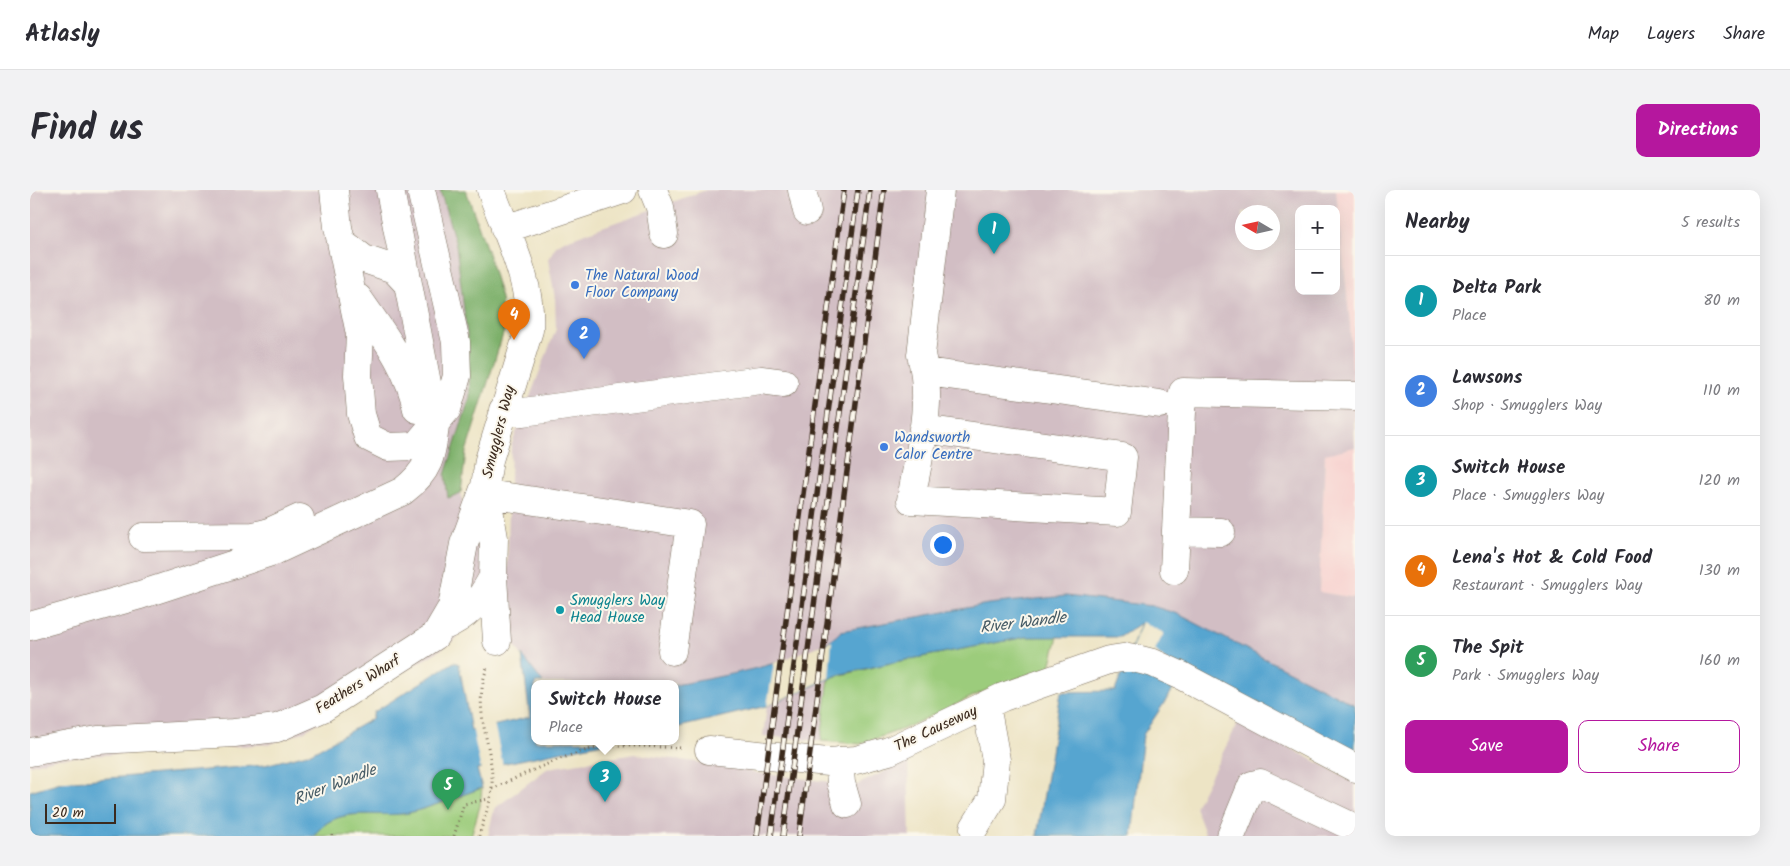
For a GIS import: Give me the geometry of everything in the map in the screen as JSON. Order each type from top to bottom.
[{"type":"street","points":[[30,626],[130,598],[274,551],[404,491],[419,478],[432,454],[435,425],[390,190]]},
{"type":"street","points":[[334,196],[360,334],[358,375],[361,414],[368,437],[388,447],[416,446],[447,409],[457,376],[456,342],[421,190]]},
{"type":"street","name":"Smugglers Way","points":[[491,190],[522,277],[530,309],[529,330],[489,460],[486,490],[494,538],[493,577],[497,641]]},
{"type":"street","points":[[505,229],[623,190]]},
{"type":"street","points":[[653,190],[660,207],[664,234]]},
{"type":"street","points":[[923,429],[1123,458],[1117,512],[911,500],[923,429],[926,413],[926,372],[921,355],[940,190]]},
{"type":"street","points":[[342,242],[364,259],[394,269],[408,284]]},
{"type":"street","points":[[143,537],[241,537],[267,533],[403,471],[414,461],[420,428],[409,379],[392,347],[352,289]]},
{"type":"street","points":[[926,372],[1160,404]]},
{"type":"street","points":[[503,410],[523,412],[761,380],[784,383]]},
{"type":"street","points":[[1174,570],[1183,392],[1355,396]]},
{"type":"street","points":[[486,490],[690,524],[672,651]]},
{"type":"street","name":"Feathers Wharf","points":[[30,752],[98,740],[234,733],[277,728],[323,708],[435,636],[452,607],[464,544],[486,490]]},
{"type":"street","points":[[1176,531],[1221,532]]},
{"type":"street","points":[[439,629],[461,620],[482,598],[493,577]]},
{"type":"street","name":"The Causeway","points":[[709,750],[828,762],[856,760],[888,751],[986,705],[1109,660],[1129,657],[1153,663],[1182,676],[1355,768]]},
{"type":"street","points":[[974,828],[992,799],[996,760],[986,705]]},
{"type":"street","points":[[839,761],[841,783],[847,804]]},
{"type":"street","points":[[1232,836],[1252,785],[1260,783],[1355,828]]},
{"type":"path","points":[[479,836],[492,789],[491,771],[480,710],[484,675],[497,641]]},
{"type":"path","points":[[492,789],[550,762],[590,750],[635,747],[709,750]]},
{"type":"path","points":[[454,836],[464,804],[489,799]]},
{"type":"shaded area","points":[[30,190],[466,190],[488,253],[501,298],[504,331],[466,452],[461,493],[464,509],[483,527],[488,604],[450,644],[303,732],[270,744],[58,758],[30,765]]},
{"type":"shaded area","points":[[706,190],[1336,190],[1338,205],[1295,205],[1295,295],[1340,295],[1340,228],[1350,324],[1355,447],[1325,454],[1319,592],[1355,598],[1355,705],[1178,614],[988,604],[841,631],[832,641],[774,663],[728,676],[679,684],[679,680],[541,680],[514,645],[506,611],[511,446],[556,329],[555,298],[548,259],[556,246],[566,240]]},
{"type":"shaded area","points":[[1336,190],[1355,190],[1355,419],[1353,419],[1350,324],[1340,228],[1340,205],[1338,205]]},
{"type":"shaded area","points":[[1355,447],[1355,598],[1319,592],[1325,453]]},
{"type":"shaded area","points":[[829,678],[821,741],[763,736],[767,706]]},
{"type":"shaded area","points":[[1239,721],[1355,782],[1355,836],[1206,836],[1195,807]]},
{"type":"shaded area","points":[[635,754],[742,768],[757,773],[857,785],[908,760],[910,836],[488,836],[494,809],[548,768]]},
{"type":"green space","points":[[440,190],[466,190],[488,253],[501,298],[504,331],[466,452],[461,493],[448,498],[445,475],[470,397],[467,334],[456,245]]},
{"type":"green space","points":[[1058,636],[1050,667],[991,688],[903,729],[860,744],[821,741],[829,678],[895,662],[1026,637]]},
{"type":"green space","points":[[482,788],[480,806],[471,836],[314,836],[323,826],[334,819],[358,814],[408,813]]},
{"type":"water","name":"River Wandle","points":[[1066,596],[1152,606],[1178,614],[1355,705],[1355,754],[1182,676],[1143,735],[1132,836],[1037,836],[1061,692],[1115,691],[1141,623],[1120,637],[1026,637],[895,662],[838,675],[767,706],[679,727],[679,684],[714,678],[788,659],[810,651],[829,641],[841,631],[988,604]]},
{"type":"water","name":"River Wandle","points":[[522,655],[541,680],[531,680],[531,745],[593,745],[477,769],[482,788],[408,813],[358,814],[334,819],[323,826],[314,836],[30,836],[30,791],[61,782],[265,765],[311,753],[372,719],[374,712],[454,662],[459,664],[471,731],[530,717]]},
{"type":"pier","points":[[1142,622],[1164,633],[1155,650],[1182,676],[1175,689],[1147,675],[1123,673]]},
{"type":"pier","points":[[832,641],[829,678],[767,706],[774,663]]},
{"type":"pier","points":[[494,723],[503,766],[481,771],[472,728]]},
{"type":"railway","points":[[757,836],[844,190]]},
{"type":"railway","points":[[771,836],[858,190]]},
{"type":"railway","points":[[783,836],[870,190]]},
{"type":"railway","points":[[799,836],[884,190]]},
{"type":"place","name":"Delta Park","points":[[994,254]]},
{"type":"place","name":"The Natural Wood Floor Company","points":[[575,285]]},
{"type":"place","name":"Lena's Hot & Cold Food","points":[[514,340]]},
{"type":"place","name":"Lawsons","points":[[584,359]]},
{"type":"place","name":"Wandsworth Calor Centre","points":[[884,447]]},
{"type":"place","name":"Smugglers Way Head House","points":[[560,610]]},
{"type":"place","name":"Switch House","points":[[605,802]]},
{"type":"place","name":"The Spit","points":[[448,810]]}]
